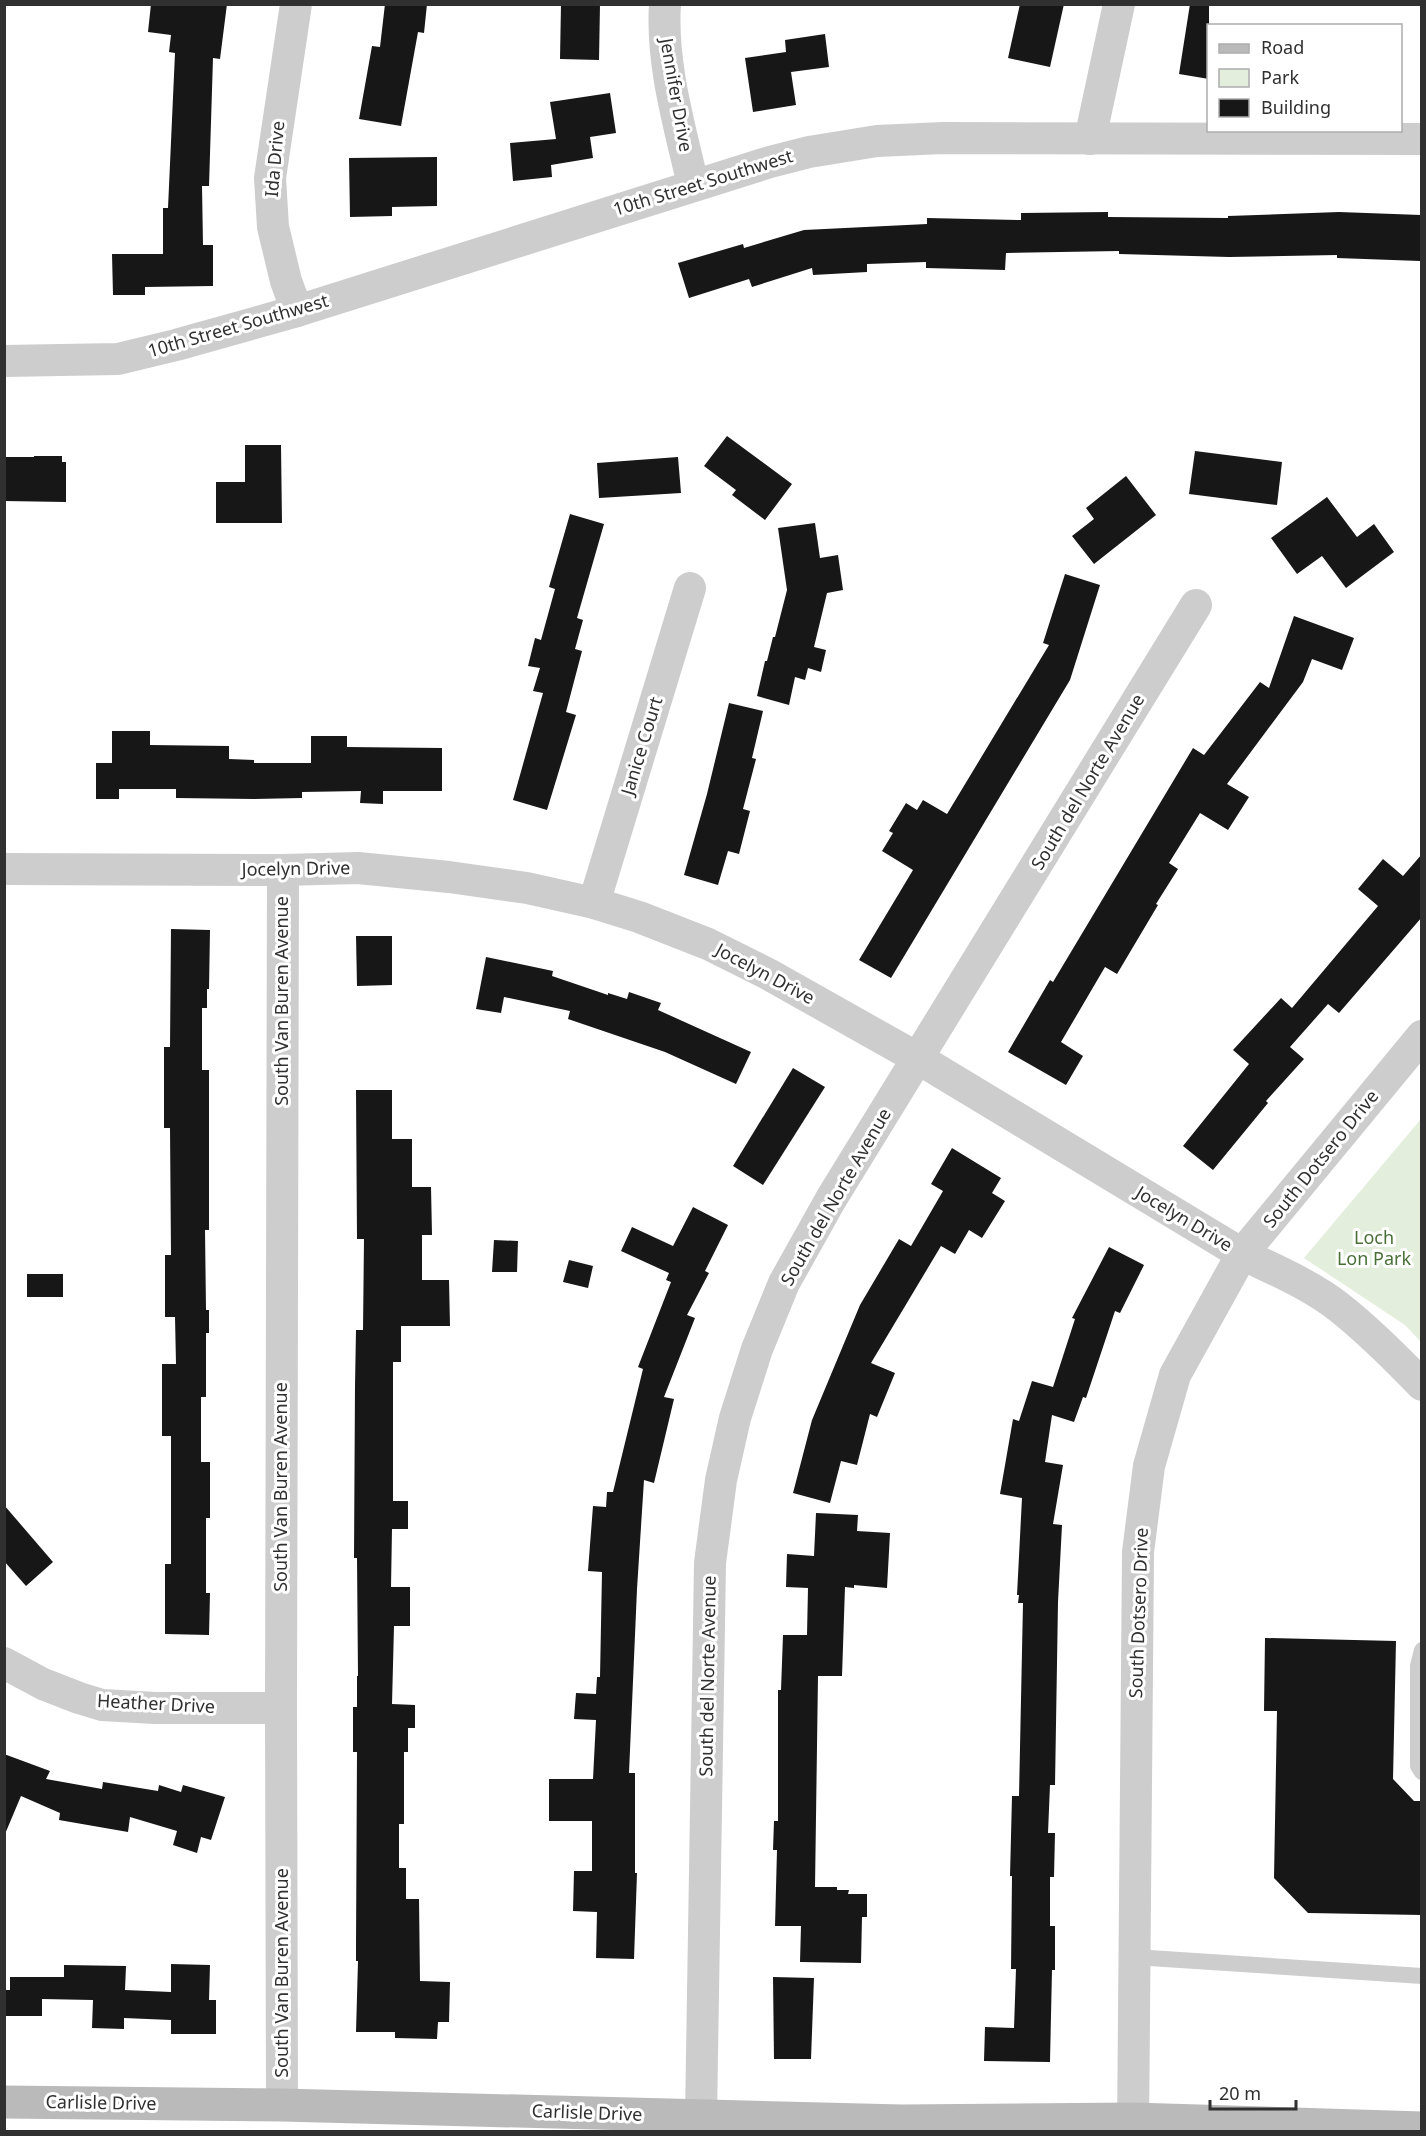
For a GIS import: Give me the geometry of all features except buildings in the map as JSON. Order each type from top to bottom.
[{"type":"street","name":"Ida Drive","points":[[296,4],[270,178],[273,227],[286,281],[297,310]]},
{"type":"street","name":"Jennifer Drive","points":[[665,4],[665,37],[674,97],[693,185]]},
{"type":"street","points":[[1090,139],[1119,4]]},
{"type":"street","name":"10th Street Southwest","points":[[4,361],[118,358],[176,345],[297,310],[693,185],[809,152],[877,141],[943,138],[1422,139]]},
{"type":"street","name":"Janice Court","points":[[594,903],[690,588]]},
{"type":"street","name":"South del Norte Avenue","points":[[701,2117],[710,1563],[721,1480],[735,1418],[757,1348],[784,1283],[831,1199],[1196,605]]},
{"type":"street","name":"Jocelyn Drive","points":[[4,869],[358,868],[449,877],[526,888],[639,916],[708,944],[768,974],[919,1059],[1242,1254],[1290,1278],[1339,1307],[1422,1385]]},
{"type":"street","name":"South Van Buren Avenue","points":[[282,2105],[283,870]]},
{"type":"street","name":"South Dotsero Drive","points":[[1133,2125],[1138,1552],[1149,1466],[1175,1375],[1242,1254],[1422,1036]]},
{"type":"street","name":"Heather Drive","points":[[4,1663],[44,1684],[102,1705],[155,1708],[281,1708]]},
{"type":"street","name":"Carlisle Drive","points":[[4,2102],[282,2105],[520,2121],[701,2117],[901,2126],[1133,2125],[1422,2128]]},
{"type":"lane","points":[[1422,1650],[1418,1666],[1418,1766],[1422,1772]]},
{"type":"lane","points":[[1134,1957],[1422,1976]]},
{"type":"green space","name":"Loch Lon Park","points":[[1421,1119],[1421,1342],[1405,1325],[1304,1258]]}]
